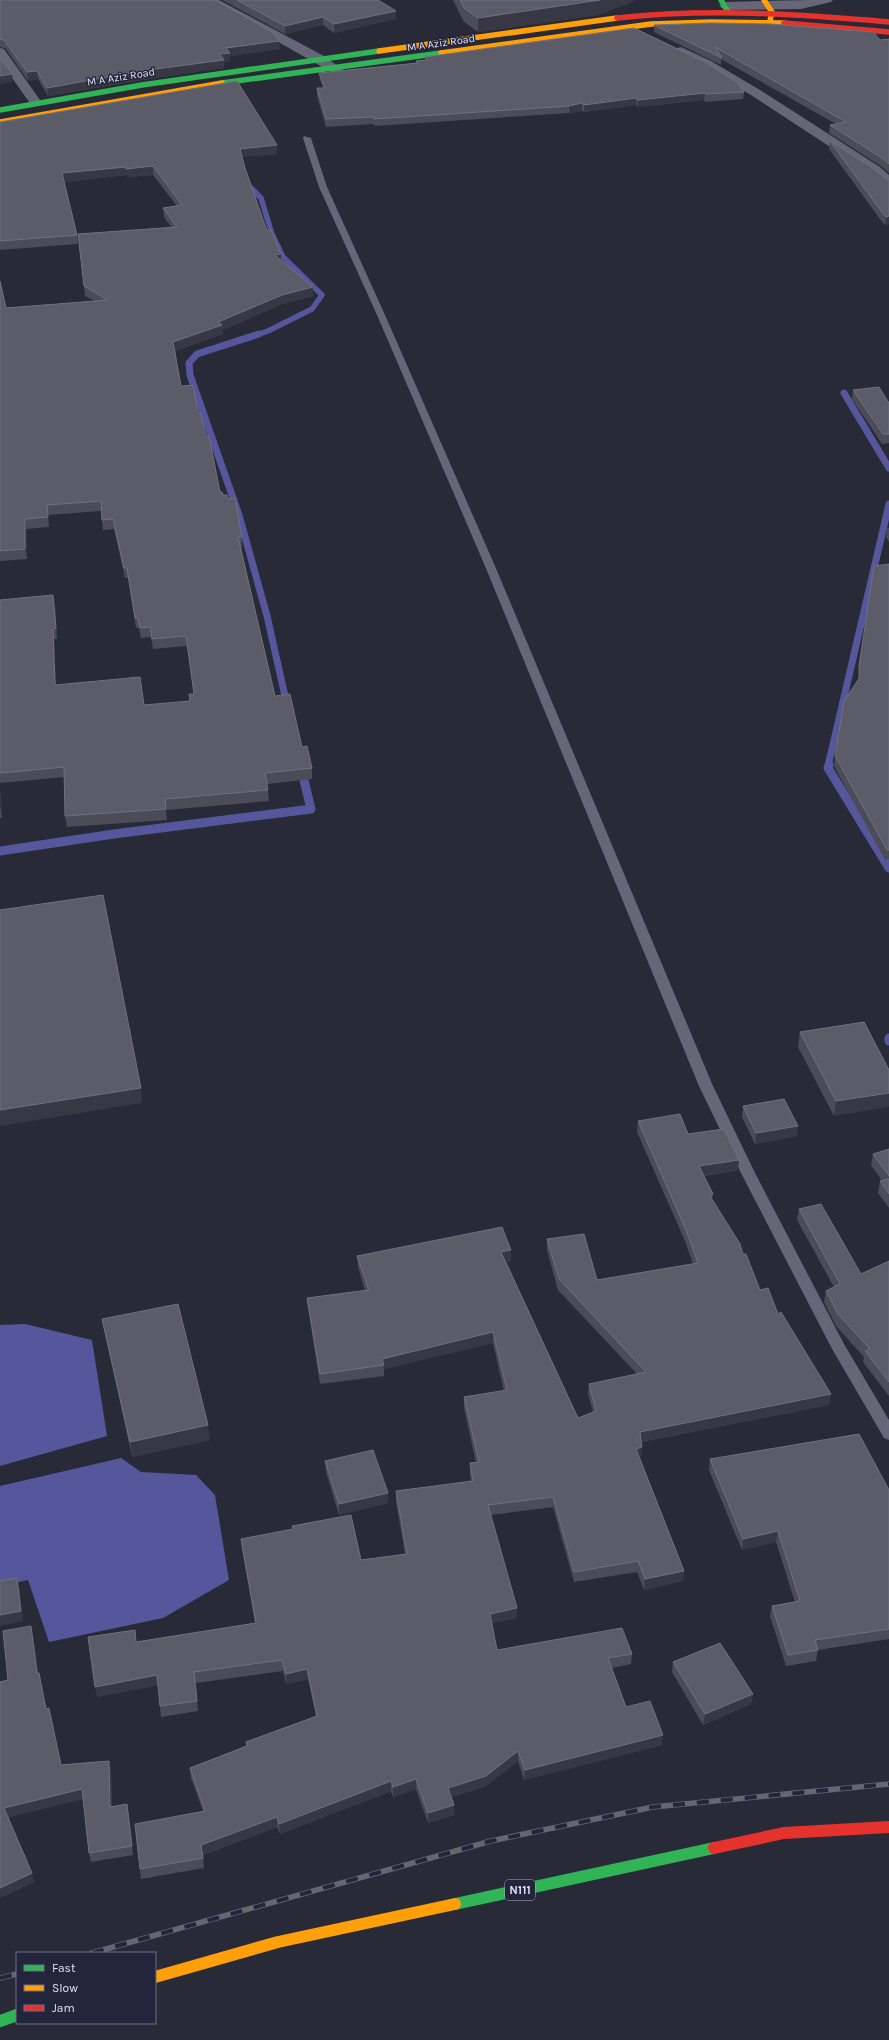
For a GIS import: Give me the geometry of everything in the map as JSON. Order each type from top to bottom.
[{"type":"main road","name":"M A Aziz Road","points":[[0,110],[142,85],[320,59],[642,14],[724,5]]},
{"type":"main road","points":[[769,24],[768,6],[889,22]]},
{"type":"main road","points":[[0,114],[194,81],[646,18],[681,15],[750,14],[889,26]]},
{"type":"main road","points":[[0,122],[222,83],[651,24],[707,20],[754,21],[889,32]]},
{"type":"main road","name":"M A Aziz Road","points":[[0,126],[151,98],[337,70],[635,29],[686,25],[769,24],[889,36]]},
{"type":"main road","name":"N111","points":[[156,1977],[278,1942],[784,1833],[889,1827]]},
{"type":"main road","points":[[0,2021],[16,2015]]},
{"type":"street","points":[[210,0],[320,59],[337,70]]},
{"type":"street","points":[[724,5],[801,5],[827,0]]},
{"type":"street","points":[[635,29],[648,36]]},
{"type":"street","points":[[668,45],[709,64],[875,170],[889,182]]},
{"type":"street","points":[[0,52],[36,103]]},
{"type":"lane","points":[[307,138],[323,187],[384,322],[490,566],[706,1086],[748,1173],[838,1347],[889,1434]]},
{"type":"shaded area","points":[[25,1324],[92,1340],[107,1436],[0,1466],[0,1325]]},
{"type":"shaded area","points":[[121,1458],[141,1472],[196,1475],[215,1495],[229,1580],[163,1618],[49,1642],[28,1580],[0,1586],[0,1486]]},
{"type":"building","points":[[0,0],[215,0],[272,32],[279,41],[226,48],[230,53],[220,54],[224,60],[141,71],[47,88],[37,71],[27,72],[4,40],[0,39]]},
{"type":"building","points":[[237,0],[378,0],[396,11],[334,24],[323,17],[285,26]]},
{"type":"building","points":[[460,0],[600,0],[478,18],[464,8]]},
{"type":"building","points":[[711,23],[771,24],[873,32],[880,40],[889,39],[889,164],[830,125],[846,122],[715,47],[722,58],[654,25]]},
{"type":"building","points":[[634,28],[705,62],[738,83],[744,92],[705,93],[638,100],[636,98],[584,105],[582,103],[569,106],[374,119],[373,117],[326,119],[317,88],[325,88],[319,73],[418,63],[416,61],[427,60],[425,57]]},
{"type":"building","points":[[0,57],[12,74],[0,76]]},
{"type":"building","points":[[237,81],[277,145],[240,149],[267,231],[271,230],[281,254],[275,255],[313,287],[282,295],[218,322],[222,325],[173,342],[181,386],[193,385],[198,412],[200,412],[206,436],[209,436],[220,492],[222,492],[223,495],[227,495],[228,499],[235,498],[242,537],[238,537],[275,696],[290,694],[302,747],[307,746],[312,768],[265,773],[268,790],[165,799],[166,809],[65,816],[64,767],[0,773],[0,600],[53,595],[56,628],[53,629],[55,685],[140,677],[144,705],[190,701],[189,694],[194,694],[186,636],[152,639],[150,627],[140,628],[138,618],[135,618],[127,568],[124,568],[113,519],[102,520],[101,501],[47,505],[48,517],[25,519],[25,549],[0,551],[0,281],[6,308],[108,300],[84,286],[78,234],[177,227],[163,208],[182,205],[153,166],[62,173],[77,235],[0,241],[0,122]]},
{"type":"building","points":[[830,141],[870,166],[885,178],[889,179],[889,216],[886,217],[881,211]]},
{"type":"building","points":[[879,387],[889,403],[889,434],[883,434],[853,390]]},
{"type":"building","points":[[889,564],[889,850],[887,850],[835,756],[844,701],[860,677],[859,666],[874,566]]},
{"type":"building","points":[[103,895],[141,1088],[0,1110],[0,910]]},
{"type":"building","points":[[864,1022],[889,1070],[889,1093],[836,1101],[800,1032]]},
{"type":"building","points":[[784,1099],[798,1126],[756,1133],[743,1106]]},
{"type":"building","points":[[680,1114],[688,1134],[724,1129],[739,1160],[699,1166],[713,1194],[710,1196],[740,1244],[743,1254],[746,1254],[760,1290],[768,1288],[778,1314],[781,1312],[831,1394],[640,1432],[642,1447],[636,1449],[684,1571],[645,1579],[638,1561],[574,1572],[553,1497],[488,1505],[517,1608],[490,1614],[497,1650],[622,1628],[632,1654],[608,1658],[626,1707],[650,1701],[663,1735],[525,1770],[518,1751],[486,1776],[448,1788],[454,1805],[428,1813],[416,1779],[393,1787],[391,1781],[279,1824],[277,1817],[201,1845],[203,1858],[140,1869],[135,1824],[205,1811],[190,1768],[247,1746],[246,1742],[317,1716],[307,1669],[286,1674],[282,1660],[194,1672],[197,1701],[160,1706],[157,1675],[95,1687],[88,1637],[135,1630],[136,1642],[256,1623],[241,1539],[293,1529],[292,1526],[351,1515],[361,1560],[407,1554],[396,1491],[473,1481],[470,1463],[479,1462],[464,1397],[507,1390],[493,1332],[382,1359],[384,1365],[320,1374],[307,1298],[369,1290],[357,1256],[502,1227],[511,1250],[501,1252],[578,1418],[596,1411],[589,1384],[646,1372],[559,1279],[547,1239],[584,1234],[597,1280],[698,1263],[686,1230],[638,1121]]},
{"type":"building","points":[[889,1149],[889,1176],[873,1154]]},
{"type":"building","points":[[889,1179],[889,1194],[880,1181]]},
{"type":"building","points":[[821,1204],[861,1274],[889,1261],[889,1382],[865,1351],[870,1349],[838,1314],[826,1291],[840,1284],[799,1209]]},
{"type":"building","points":[[178,1304],[208,1425],[130,1442],[102,1319]]},
{"type":"building","points":[[859,1434],[889,1490],[889,1629],[815,1640],[818,1650],[788,1655],[772,1606],[800,1601],[778,1531],[743,1539],[710,1459]]},
{"type":"building","points":[[373,1450],[388,1493],[339,1504],[325,1461]]},
{"type":"building","points":[[17,1578],[21,1611],[0,1615],[0,1581]]},
{"type":"building","points":[[31,1626],[37,1673],[39,1673],[46,1709],[49,1708],[61,1765],[109,1761],[110,1807],[127,1804],[132,1846],[89,1853],[82,1789],[4,1808],[32,1873],[0,1888],[0,1682],[8,1680],[3,1631]]},
{"type":"building","points":[[720,1643],[753,1694],[705,1714],[673,1662]]},
{"type":"waterway","points":[[244,181],[261,198],[272,234],[283,257],[322,295],[312,309],[259,334]]},
{"type":"waterway","points":[[259,334],[197,354],[189,363],[190,375],[239,515],[267,616],[287,705]]},
{"type":"waterway","points":[[844,393],[889,468]]},
{"type":"waterway","points":[[828,766],[889,504]]},
{"type":"waterway","points":[[829,765],[828,768],[889,868]]},
{"type":"waterway","points":[[0,851],[114,834],[311,809],[301,768]]},
{"type":"railway","points":[[96,1952],[491,1841],[653,1807],[889,1784]]},
{"type":"railway","points":[[0,1978],[16,1974]]},
{"type":"traffic: fast","points":[[721,0],[727,10]]},
{"type":"traffic: fast","points":[[0,110],[142,85],[379,51]]},
{"type":"traffic: fast","points":[[222,83],[441,53]]},
{"type":"traffic: fast","points":[[455,1904],[714,1848]]},
{"type":"traffic: fast","points":[[0,2021],[16,2015]]},
{"type":"traffic: slow","points":[[764,0],[772,12],[769,25]]},
{"type":"traffic: slow","points":[[379,51],[617,18]]},
{"type":"traffic: slow","points":[[441,53],[651,24],[711,22],[784,23]]},
{"type":"traffic: slow","points":[[0,122],[222,83]]},
{"type":"traffic: slow","points":[[156,1977],[278,1942],[455,1904]]},
{"type":"traffic: jam","points":[[617,18],[651,14],[719,11],[821,16],[889,22]]},
{"type":"traffic: jam","points":[[784,23],[889,32]]},
{"type":"traffic: jam","points":[[714,1848],[784,1833],[889,1827]]}]
